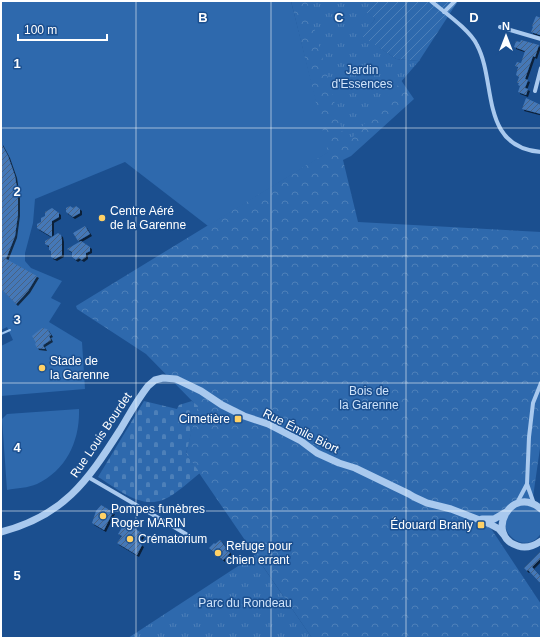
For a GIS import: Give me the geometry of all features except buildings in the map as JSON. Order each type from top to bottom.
[{"type":"street","points":[[431,1],[474,40],[481,52],[492,109],[500,129],[514,143],[524,148],[541,152]]},
{"type":"street","points":[[444,12],[455,1]]},
{"type":"street","points":[[500,27],[541,39]]},
{"type":"street","points":[[535,91],[541,68]]},
{"type":"street","name":"Rue Émile Biort","points":[[155,380],[167,378],[180,381],[201,391],[222,405],[244,416],[268,424],[301,441],[317,453],[339,463],[355,468],[414,497],[480,519],[491,519],[498,517],[517,504]]},
{"type":"street","name":"Rue Louis Bourdet","points":[[1,532],[19,526],[47,513],[72,494],[88,477],[140,396],[155,380]]},
{"type":"street","points":[[534,504],[527,484],[530,421],[534,403],[541,384]]},
{"type":"street","points":[[88,477],[186,534],[196,542]]},
{"type":"street","points":[[517,504],[527,484]]},
{"type":"street","points":[[517,504],[523,502],[534,504],[541,509]]},
{"type":"street","points":[[504,535],[502,523],[506,512]]},
{"type":"street","name":"Rue Émile Biort","points":[[462,513],[499,529],[514,545],[522,548],[539,544]]},
{"type":"green space","points":[[1,1],[291,1],[329,152],[208,226],[125,162],[35,199],[33,223],[25,253],[25,261],[31,268],[62,281],[51,298],[61,303],[49,322],[82,342],[85,389],[1,396],[1,346],[13,340],[7,327],[1,330]]},
{"type":"green space","name":"Bois de la Garenne","points":[[291,1],[356,1],[360,21],[414,99],[351,156],[343,160],[358,222],[541,232],[541,441],[533,497],[490,527],[541,604],[541,638],[312,638],[186,454],[197,406],[146,354],[77,309],[76,306],[328,152]]},
{"type":"green space","name":"Jardin d'Essences","points":[[307,1],[375,1],[367,12],[375,19],[363,36],[396,59],[419,61],[346,145]]},
{"type":"green space","points":[[375,1],[458,1],[419,61],[396,59],[362,36],[375,19],[366,12]]},
{"type":"green space","points":[[144,401],[177,409],[179,405],[192,401],[198,406],[186,454],[200,473],[173,494],[156,502],[147,502],[130,497],[98,477]]},
{"type":"green space","points":[[79,409],[79,421],[74,443],[70,453],[56,471],[37,484],[7,490],[2,419],[7,414]]},
{"type":"green space","points":[[529,505],[541,514],[541,533],[535,540],[527,543],[520,542],[508,533],[505,526],[506,518],[517,506]]},
{"type":"green space","name":"Parc du Rondeau","points":[[255,555],[312,638],[128,638]]},
{"type":"waterway","points":[[1,334],[10,330]]},
{"type":"place","name":"Centre Aéré de la Garenne","points":[[102,218]]},
{"type":"place","name":"Stade de la Garenne","points":[[42,368]]},
{"type":"place","name":"Cimetière","points":[[238,419]]},
{"type":"place","name":"Pompes funèbres Roger MARIN","points":[[103,516]]},
{"type":"place","name":"Édouard Branly","points":[[481,525]]},
{"type":"place","name":"Crématorium","points":[[130,539]]},
{"type":"place","name":"Refuge pour chien errant","points":[[218,553]]}]
